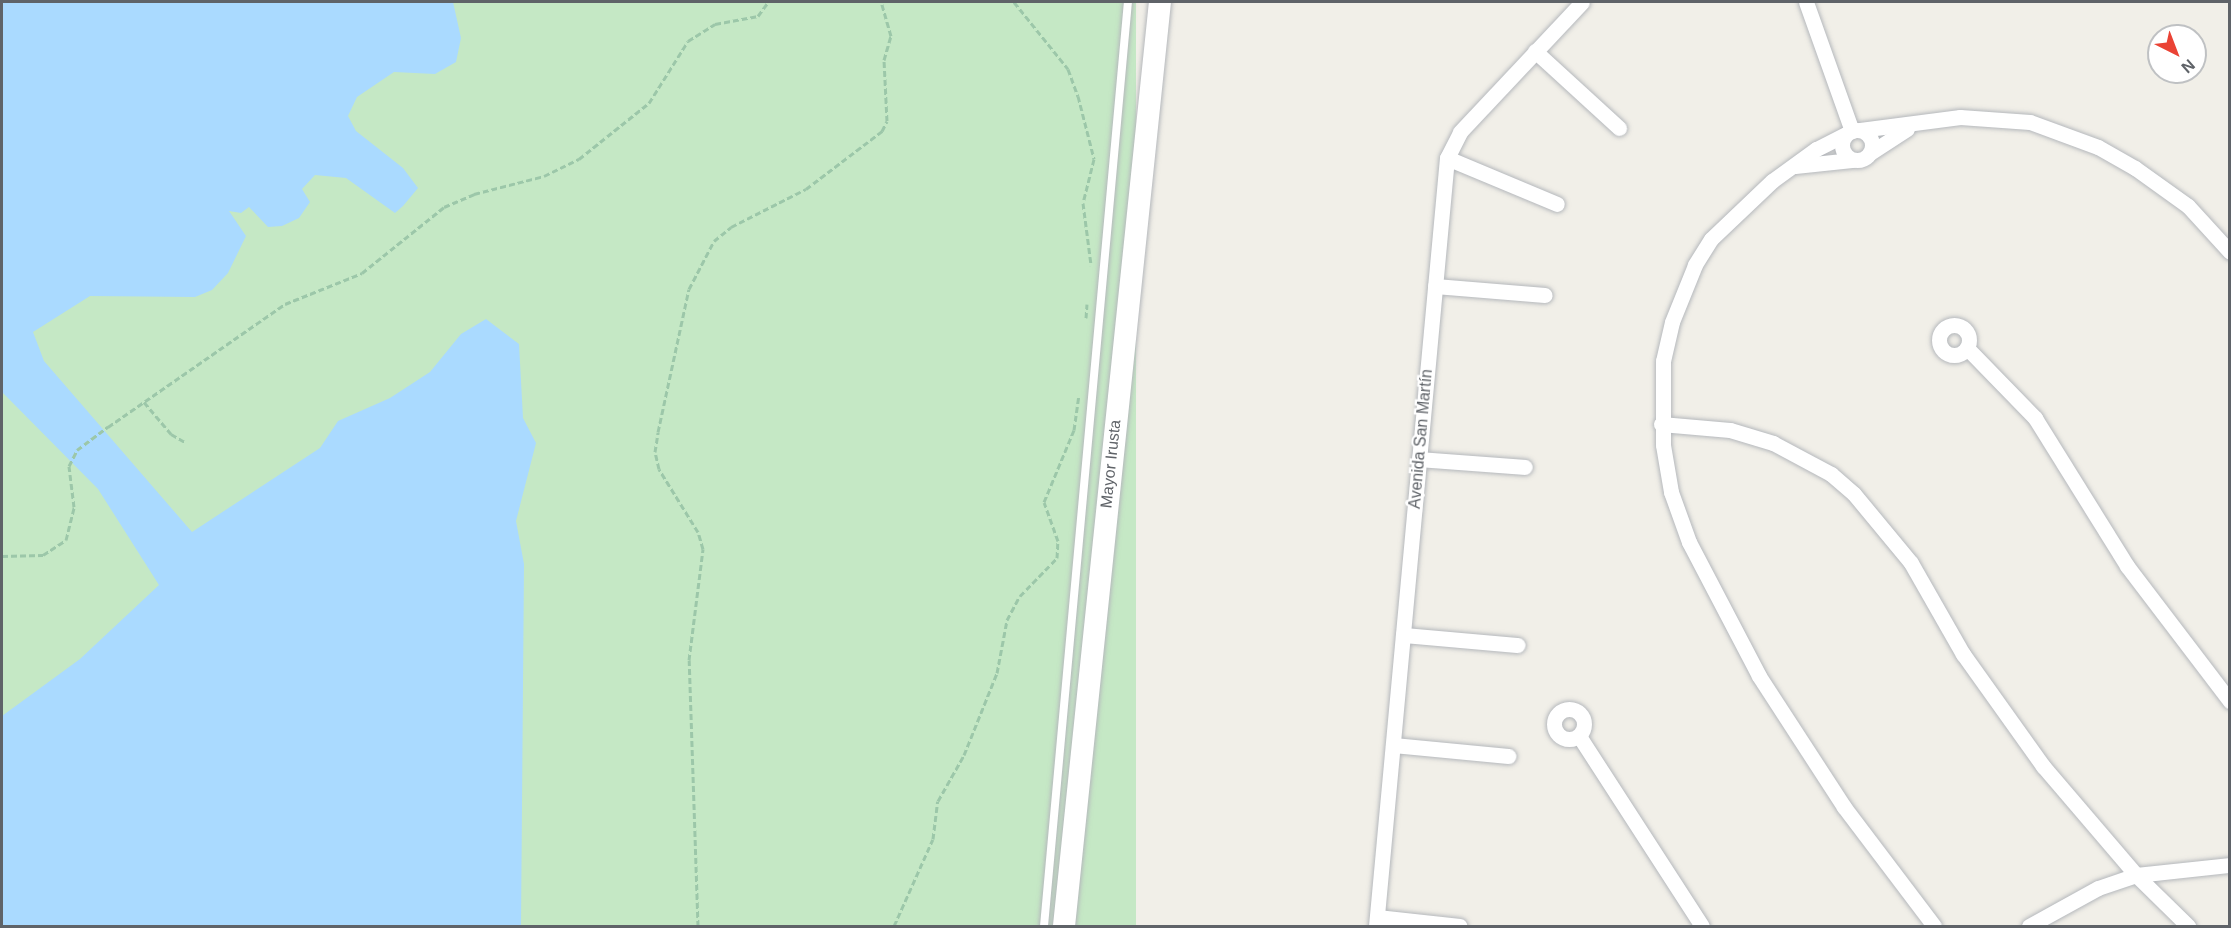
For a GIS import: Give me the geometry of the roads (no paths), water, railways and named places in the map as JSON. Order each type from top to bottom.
[{"type":"main road","name":"Mayor Irusta","points":[[1064,927],[1160,2]]},
{"type":"street","name":"Avenida San Martín","points":[[1377,922],[1447,158],[1460,132],[1582,2]]},
{"type":"street","points":[[1806,2],[1853,132],[1871,139],[1870,153]]},
{"type":"street","points":[[1535,51],[1619,128]]},
{"type":"street","points":[[1934,927],[1844,807],[1759,676],[1678,514],[1661,424],[1664,361],[1672,322],[1695,265],[1711,239],[1736,213],[1792,167],[1853,132],[1960,117],[2009,118],[2079,139],[2165,188],[2203,221],[2229,252]]},
{"type":"street","points":[[1792,167],[1852,160],[1870,153],[1920,122]]},
{"type":"street","points":[[1852,160],[1842,149],[1853,132]]},
{"type":"street","points":[[1447,158],[1557,204]]},
{"type":"street","points":[[1435,286],[1545,295]]},
{"type":"street","points":[[1967,348],[2035,418],[2127,567],[2229,700]]},
{"type":"street","points":[[1661,424],[1730,430],[1773,443],[1831,474],[1854,494],[1911,563],[1994,701],[2136,875],[2188,927]]},
{"type":"street","points":[[1419,459],[1525,467]]},
{"type":"street","points":[[1403,635],[1518,645]]},
{"type":"street","points":[[1579,736],[1702,927]]},
{"type":"street","points":[[1393,746],[1508,756]]},
{"type":"street","points":[[2029,927],[2098,888],[2136,875],[2229,865]]},
{"type":"street","points":[[1377,922],[1460,927]]},
{"type":"lane","points":[[1044,927],[1128,2]]},
{"type":"water","points":[[2,2],[453,2],[461,38],[456,62],[435,74],[394,72],[357,97],[348,116],[356,131],[403,168],[418,188],[395,213],[346,178],[315,175],[302,189],[310,202],[299,218],[282,226],[268,227],[249,207],[241,213],[229,211],[246,236],[228,273],[212,290],[195,297],[90,296],[33,332],[44,361],[192,532],[320,448],[338,421],[390,398],[430,372],[461,334],[486,319],[519,344],[523,418],[536,443],[516,521],[524,564],[521,926],[2,926],[2,716],[80,659],[159,585],[98,489],[2,392]]}]
